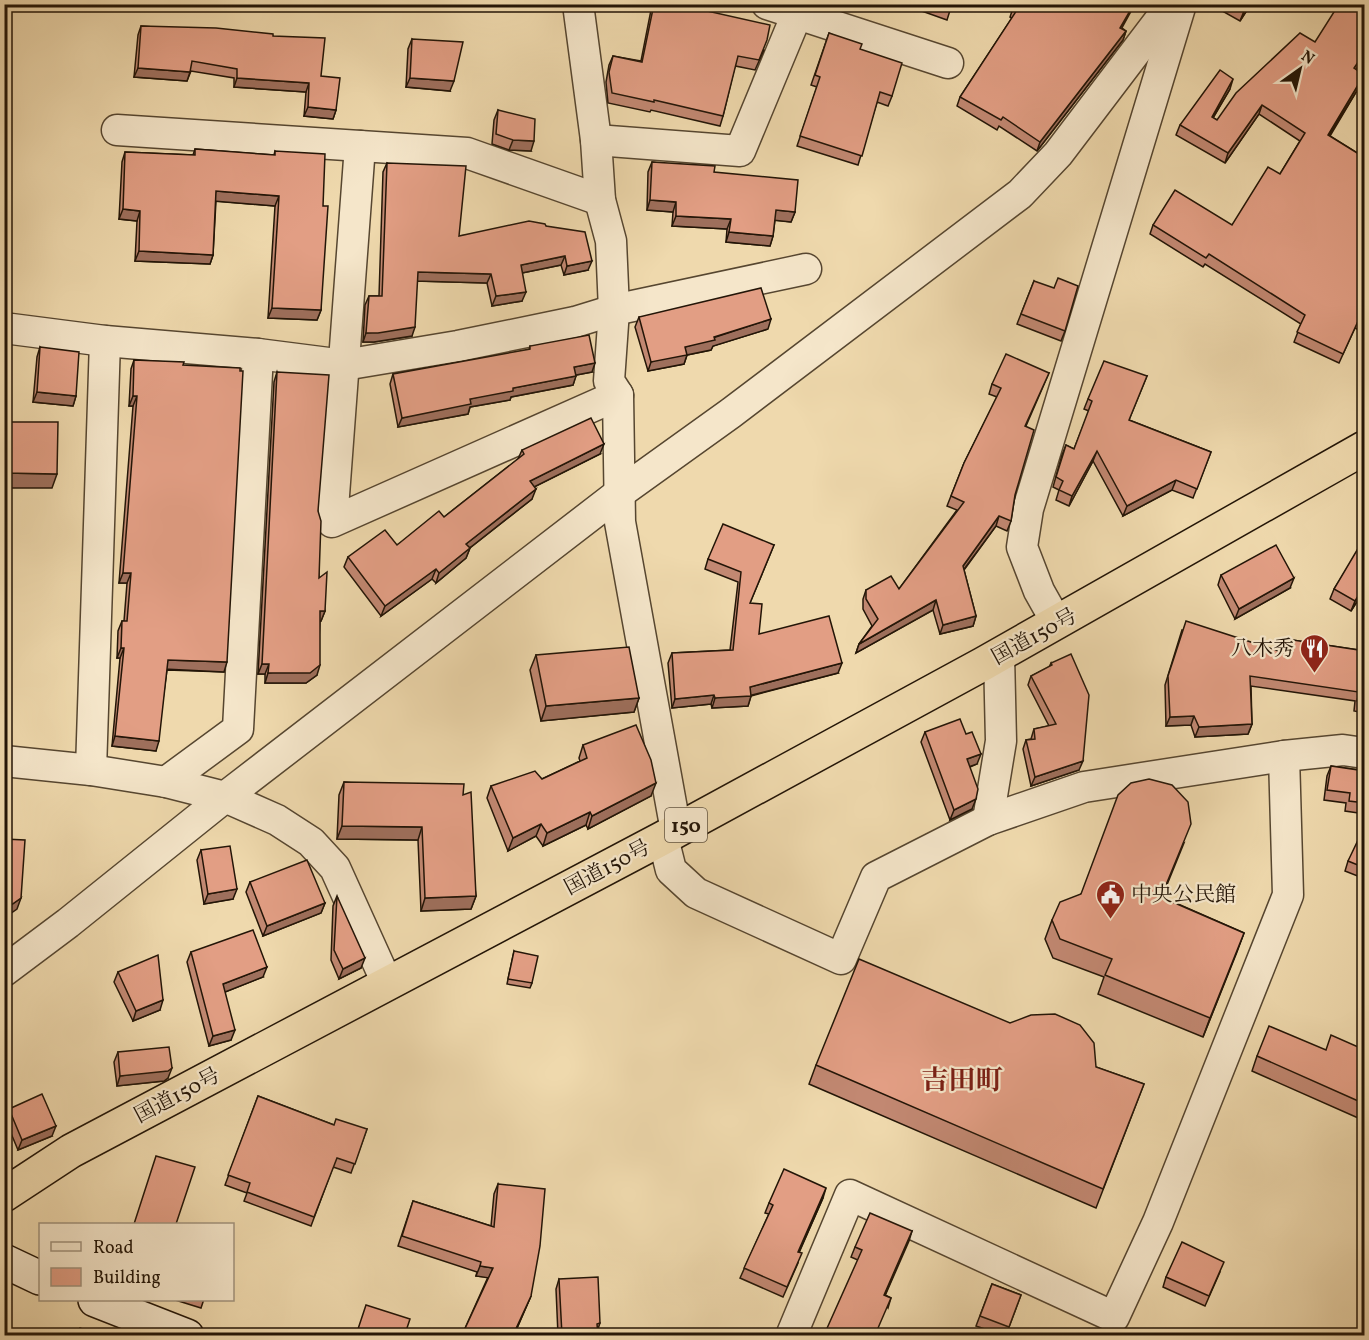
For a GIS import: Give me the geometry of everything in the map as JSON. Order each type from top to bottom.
[{"type":"highway","name":"国道150号","points":[[4,1195],[71,1151],[669,834],[999,655],[1365,448]]},
{"type":"street","points":[[578,4],[596,140],[600,200],[611,241],[614,310],[609,381],[618,395],[620,522],[669,834],[671,870],[696,893],[841,959],[876,877],[988,820],[1084,787],[1284,756],[1342,750],[1365,753]]},
{"type":"street","points":[[767,4],[948,63]]},
{"type":"street","points":[[4,971],[225,797],[621,492],[750,399],[1020,194],[1058,154],[1172,4]]},
{"type":"street","points":[[1057,623],[1039,591],[1022,547],[1028,509],[1181,4]]},
{"type":"street","points":[[596,140],[740,151],[797,14]]},
{"type":"street","points":[[117,130],[467,153],[600,200]]},
{"type":"street","points":[[360,146],[332,522],[618,395]]},
{"type":"street","points":[[4,328],[105,341],[258,354],[344,365],[575,322],[614,310],[806,269]]},
{"type":"street","points":[[91,770],[105,341]]},
{"type":"street","points":[[166,782],[238,729],[258,354]]},
{"type":"street","points":[[988,820],[1000,741],[999,655]]},
{"type":"street","points":[[791,1335],[850,1195],[1114,1317],[1158,1222],[1288,895],[1284,756]]},
{"type":"street","points":[[4,761],[91,770],[166,782],[225,797],[277,820],[311,842],[335,868],[387,983]]},
{"type":"street","points":[[4,1261],[39,1278]]},
{"type":"street","points":[[100,1301],[187,1335]]},
{"type":"building","points":[[654,4],[676,4],[770,25],[759,60],[738,56],[723,116],[612,93],[609,72],[613,56],[642,62]]},
{"type":"building","points":[[936,4],[952,4],[951,10]]},
{"type":"building","points":[[1015,4],[1134,4],[1120,28],[1126,31],[1040,142],[1003,117],[1001,120],[960,97],[1017,10],[1013,8]]},
{"type":"building","points":[[1232,4],[1248,4],[1244,11]]},
{"type":"building","points":[[1339,4],[1365,4],[1365,52],[1354,68],[1364,75],[1328,135],[1362,156],[1365,153],[1365,322],[1359,319],[1343,354],[1297,332],[1305,315],[1209,254],[1206,258],[1153,225],[1175,190],[1232,225],[1268,167],[1280,174],[1305,133],[1262,105],[1228,153],[1180,125],[1220,70],[1233,79],[1212,117],[1217,120],[1236,93],[1300,33],[1315,42]]},
{"type":"building","points":[[141,26],[216,28],[273,34],[273,36],[325,38],[321,76],[340,78],[336,110],[308,107],[309,83],[237,78],[237,69],[192,61],[190,72],[138,68]]},
{"type":"building","points":[[829,33],[862,44],[860,49],[902,63],[892,96],[880,92],[862,156],[800,136],[820,77],[815,75]]},
{"type":"building","points":[[412,39],[463,42],[454,81],[410,78]]},
{"type":"building","points":[[498,110],[535,119],[534,141],[513,140],[496,134]]},
{"type":"building","points":[[195,149],[275,155],[275,151],[325,154],[323,206],[328,206],[321,310],[272,308],[279,196],[216,191],[213,255],[139,251],[140,211],[123,209],[125,152],[195,155]]},
{"type":"building","points":[[652,162],[715,166],[714,172],[798,180],[795,212],[776,210],[773,236],[729,232],[731,219],[676,216],[676,202],[650,200]]},
{"type":"building","points":[[387,163],[466,166],[459,236],[529,221],[545,224],[585,232],[592,261],[567,266],[565,256],[521,265],[526,292],[496,296],[491,274],[418,272],[415,327],[366,333],[369,296],[382,296]]},
{"type":"building","points":[[1058,278],[1078,286],[1065,331],[1021,314],[1034,281],[1054,288]]},
{"type":"building","points":[[761,288],[771,319],[714,337],[715,340],[685,347],[687,355],[651,362],[639,317]]},
{"type":"building","points":[[589,335],[595,363],[574,367],[576,376],[513,388],[513,391],[470,399],[471,404],[402,418],[393,374],[530,349],[530,346]]},
{"type":"building","points":[[40,347],[79,352],[76,396],[37,392]]},
{"type":"building","points":[[1006,354],[1049,373],[1025,426],[1034,430],[1015,495],[1011,521],[999,516],[963,566],[976,616],[943,625],[936,600],[859,644],[878,619],[866,599],[866,590],[891,576],[899,589],[964,502],[951,496],[964,463],[1001,388],[992,384]]},
{"type":"building","points":[[134,360],[184,362],[183,365],[240,368],[240,371],[243,371],[227,662],[168,660],[159,741],[115,736],[124,648],[121,648],[122,621],[127,621],[131,573],[123,573],[137,396],[133,396]]},
{"type":"building","points":[[1104,361],[1147,376],[1129,420],[1211,452],[1197,489],[1176,480],[1127,506],[1097,451],[1072,496],[1059,490],[1063,481],[1056,477],[1066,445],[1074,449],[1092,401],[1088,399]]},
{"type":"building","points":[[277,372],[329,375],[318,511],[321,521],[319,578],[327,572],[325,611],[320,611],[320,665],[310,673],[268,673],[269,664],[262,664]]},
{"type":"building","points":[[591,418],[604,444],[530,481],[536,489],[466,544],[470,548],[439,573],[436,569],[385,606],[348,557],[385,530],[397,545],[439,511],[444,517],[524,454],[522,450]]},
{"type":"building","points":[[4,422],[58,422],[57,474],[4,473]]},
{"type":"building","points":[[723,524],[774,545],[750,603],[762,604],[759,634],[829,616],[842,663],[750,687],[751,696],[715,698],[714,695],[675,699],[672,653],[733,650],[741,572],[708,559]]},
{"type":"building","points":[[1365,540],[1365,585],[1355,601],[1334,589]]},
{"type":"building","points":[[1276,545],[1294,578],[1239,609],[1221,575]]},
{"type":"building","points":[[1186,621],[1291,655],[1293,640],[1365,651],[1365,703],[1357,701],[1359,692],[1250,676],[1252,724],[1199,727],[1194,716],[1170,717],[1168,676]]},
{"type":"building","points":[[629,647],[639,698],[546,706],[536,655]]},
{"type":"building","points":[[1071,654],[1089,695],[1083,761],[1035,777],[1026,740],[1035,739],[1034,729],[1056,724],[1031,676]]},
{"type":"building","points":[[960,719],[966,734],[972,732],[981,754],[967,759],[978,789],[976,799],[954,810],[925,732]]},
{"type":"building","points":[[636,725],[651,760],[656,783],[592,816],[590,812],[547,833],[541,824],[513,838],[491,786],[535,771],[542,779],[587,758],[583,745]]},
{"type":"building","points":[[1331,766],[1365,771],[1365,803],[1349,801],[1350,793],[1327,790]]},
{"type":"building","name":"中央公民館","points":[[1149,779],[1172,785],[1188,802],[1191,824],[1161,897],[1244,933],[1210,1018],[1105,975],[1112,959],[1060,939],[1052,920],[1060,902],[1081,894],[1118,795],[1131,783]]},
{"type":"building","points":[[344,782],[464,784],[463,795],[471,792],[476,896],[425,898],[422,827],[342,826]]},
{"type":"building","points":[[1360,836],[1365,838],[1365,868],[1348,861]]},
{"type":"building","points":[[4,839],[25,840],[21,898],[4,910]]},
{"type":"building","points":[[230,846],[237,889],[208,894],[201,850]]},
{"type":"building","points":[[307,860],[325,903],[267,926],[250,882]]},
{"type":"building","points":[[337,896],[365,958],[343,969],[334,950]]},
{"type":"building","points":[[253,930],[267,967],[223,984],[235,1030],[213,1036],[191,952]]},
{"type":"building","points":[[514,951],[538,956],[532,983],[508,979]]},
{"type":"building","points":[[158,955],[163,1000],[136,1011],[118,972]]},
{"type":"building","points":[[859,959],[1010,1023],[1031,1015],[1055,1014],[1080,1025],[1094,1043],[1096,1067],[1144,1084],[1103,1189],[816,1065]]},
{"type":"building","points":[[1269,1026],[1326,1050],[1331,1035],[1365,1050],[1365,1104],[1257,1056]]},
{"type":"building","points":[[169,1047],[172,1068],[168,1071],[120,1076],[118,1052]]},
{"type":"building","points":[[42,1094],[56,1126],[22,1140],[9,1109]]},
{"type":"building","points":[[258,1096],[334,1125],[336,1119],[367,1129],[355,1164],[337,1158],[314,1217],[247,1192],[250,1183],[228,1175]]},
{"type":"building","points":[[156,1156],[195,1167],[176,1223],[134,1223]]},
{"type":"building","points":[[784,1169],[826,1188],[798,1252],[802,1253],[787,1287],[744,1268],[773,1205],[769,1203]]},
{"type":"building","points":[[498,1184],[545,1189],[540,1246],[531,1296],[513,1335],[462,1335],[493,1268],[480,1266],[481,1262],[402,1236],[413,1201],[494,1227]]},
{"type":"building","points":[[870,1213],[912,1231],[884,1295],[891,1298],[875,1335],[824,1335],[862,1250],[855,1247]]},
{"type":"building","points":[[1182,1242],[1224,1262],[1209,1296],[1166,1277]]},
{"type":"building","points":[[598,1277],[600,1323],[597,1324],[598,1335],[562,1335],[559,1279]]},
{"type":"building","points":[[992,1284],[1021,1295],[1009,1327],[980,1316]]},
{"type":"building","points":[[366,1305],[410,1319],[406,1331],[423,1335],[356,1335]]},
{"type":"building","points":[[80,1328],[97,1335],[77,1335]]},
{"type":"place","name":"八木秀","points":[[1315,674]]},
{"type":"place","name":"中央公民館","points":[[1110,920]]},
{"type":"district","name":"吉田町","points":[[962,1080]]}]
